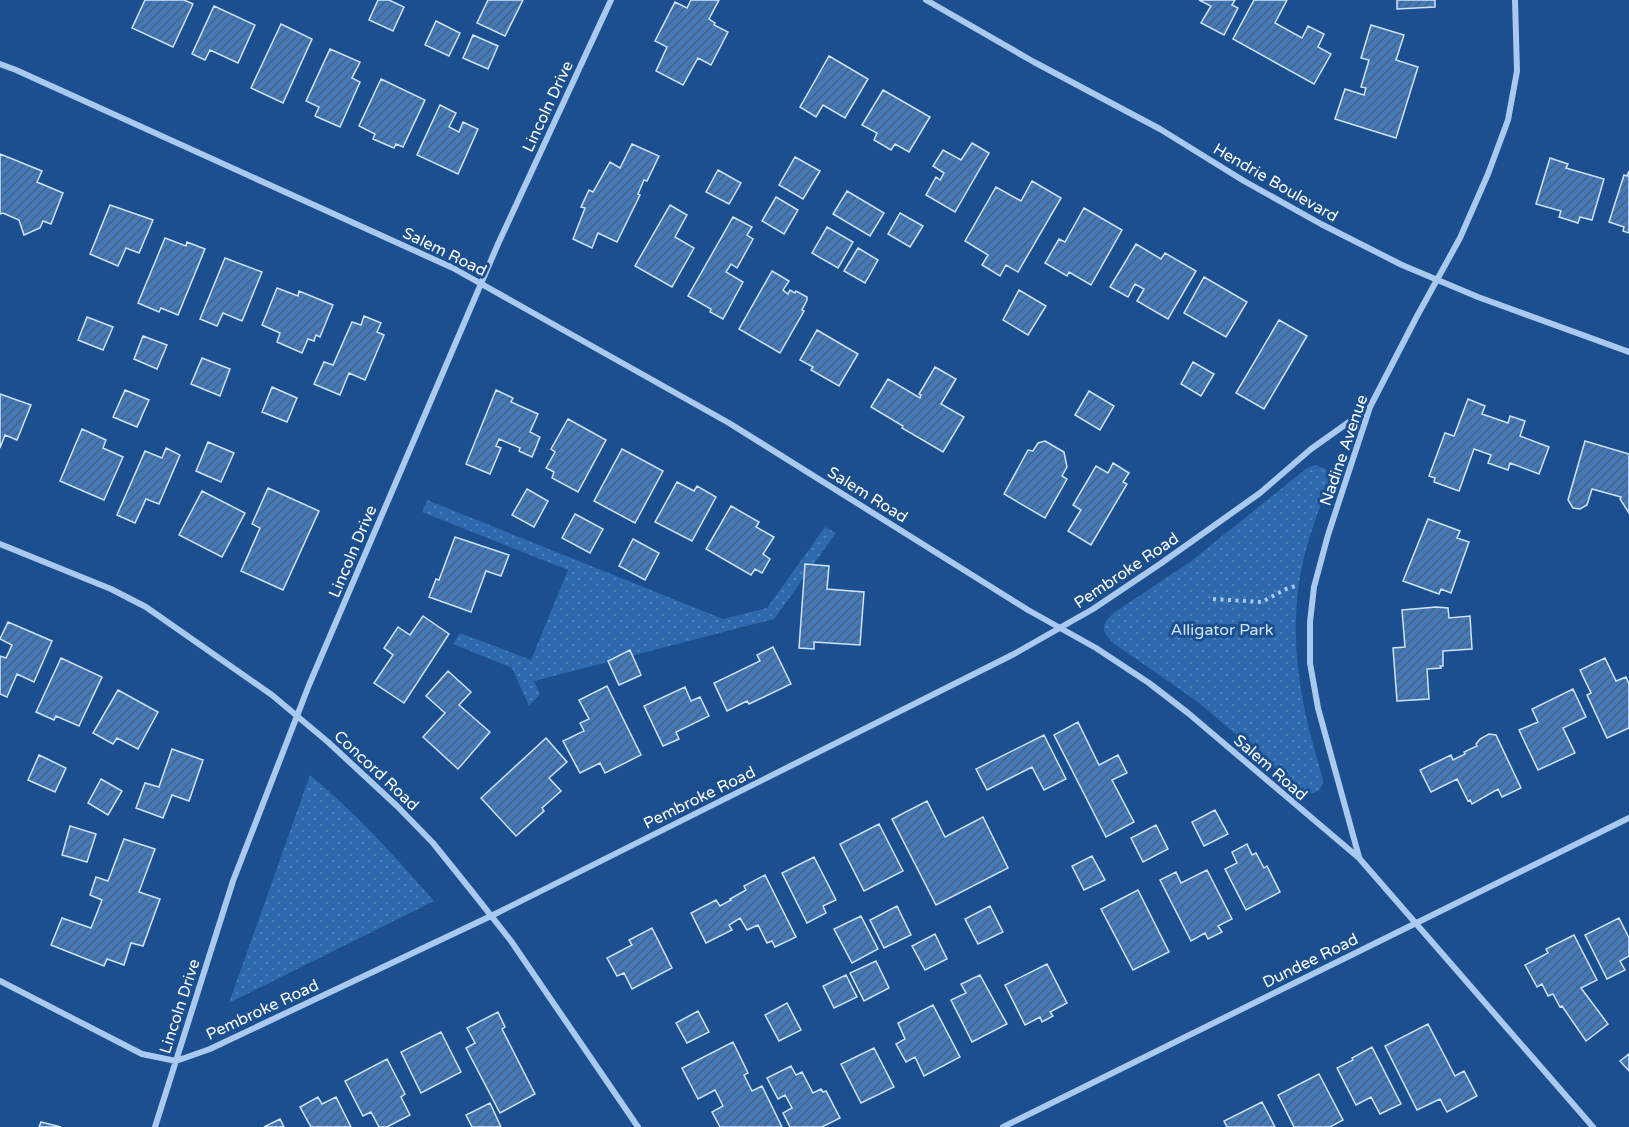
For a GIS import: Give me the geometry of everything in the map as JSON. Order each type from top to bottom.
[{"type":"street","name":"Lincoln Drive","points":[[154,1127],[233,881],[298,715],[498,244],[610,0]]},
{"type":"street","name":"Hendrie Boulevard","points":[[926,0],[1034,62],[1152,124],[1244,181],[1321,224],[1478,297],[1629,352]]},
{"type":"street","name":"Nadine Avenue","points":[[1359,858],[1318,708],[1310,663],[1310,622],[1314,587],[1328,535],[1370,407],[1460,238],[1488,174],[1508,120],[1517,71],[1515,0]]},
{"type":"street","name":"Salem Road","points":[[0,64],[448,266],[482,284],[729,423],[1059,629],[1096,648],[1180,707],[1359,858],[1593,1127]]},
{"type":"street","name":"Pembroke Road","points":[[176,1061],[210,1049],[491,916],[982,672],[1093,609],[1160,564],[1260,493],[1311,449],[1370,407]]},
{"type":"street","name":"Concord Road","points":[[0,544],[111,589],[146,607],[298,715],[397,806],[433,843],[511,941],[638,1127]]},
{"type":"street","name":"Dundee Road","points":[[1004,1127],[1414,923],[1447,910],[1629,818]]},
{"type":"street","points":[[0,981],[142,1054],[176,1061]]},
{"type":"path","points":[[1213,599],[1262,602],[1299,585],[1314,587]]},
{"type":"green space","name":"Alligator Park","points":[[1315,465],[1326,469],[1331,479],[1304,557],[1296,614],[1296,642],[1302,696],[1323,779],[1318,791],[1305,794],[1198,702],[1113,643],[1104,627],[1115,612],[1190,562],[1307,468]]},
{"type":"green space","points":[[427,500],[723,619],[767,608],[825,527],[836,533],[774,619],[534,681],[540,694],[529,706],[512,668],[453,644],[460,633],[531,660],[568,570],[422,512]]},
{"type":"green space","points":[[310,775],[375,835],[434,901],[229,1003]]},
{"type":"building","points":[[145,0],[184,0],[193,4],[173,47],[132,28]]},
{"type":"building","points":[[378,0],[389,0],[404,7],[393,31],[369,20]]},
{"type":"building","points":[[488,0],[523,0],[505,36],[477,23]]},
{"type":"building","points":[[691,0],[719,0],[709,19],[715,23],[714,25],[728,32],[711,65],[698,58],[683,85],[656,71],[667,47],[655,41],[675,2],[687,8]]},
{"type":"building","points":[[1199,0],[1235,0],[1232,5],[1238,8],[1224,35],[1201,23],[1211,6]]},
{"type":"building","points":[[1254,0],[1287,0],[1275,23],[1302,38],[1308,26],[1324,34],[1318,47],[1331,54],[1314,84],[1233,39]]},
{"type":"building","points":[[1397,0],[1435,0],[1435,7],[1397,9]]},
{"type":"building","points":[[214,6],[255,25],[238,63],[210,50],[205,60],[192,54]]},
{"type":"building","points":[[436,21],[460,33],[449,56],[425,45]]},
{"type":"building","points":[[281,24],[312,39],[283,103],[251,88]]},
{"type":"building","points":[[1371,25],[1404,35],[1396,60],[1418,67],[1396,138],[1335,119],[1345,89],[1364,95],[1366,88],[1361,87],[1369,60],[1361,58]]},
{"type":"building","points":[[473,35],[498,46],[488,69],[463,58]]},
{"type":"building","points":[[330,49],[360,62],[352,78],[360,82],[340,127],[315,116],[319,107],[306,101]]},
{"type":"building","points":[[829,56],[868,79],[845,118],[823,105],[816,117],[800,107]]},
{"type":"building","points":[[381,79],[425,100],[403,147],[396,144],[394,148],[373,139],[375,134],[359,126]]},
{"type":"building","points":[[883,90],[930,117],[909,152],[895,144],[891,150],[874,140],[877,133],[862,125]]},
{"type":"building","points":[[440,105],[456,113],[449,127],[459,132],[463,122],[478,129],[458,174],[417,155]]},
{"type":"building","points":[[972,143],[989,153],[955,212],[926,195],[936,177],[940,180],[944,173],[933,166],[943,150],[961,160]]},
{"type":"building","points":[[632,144],[659,156],[647,181],[644,180],[638,194],[640,195],[617,242],[598,233],[592,248],[573,239],[585,208],[581,207],[589,190],[593,192],[610,162],[620,168]]},
{"type":"building","points":[[0,154],[42,171],[37,182],[63,193],[51,224],[43,221],[40,228],[24,235],[19,220],[3,213],[0,214]]},
{"type":"building","points":[[795,157],[820,171],[803,199],[779,185]]},
{"type":"building","points":[[1550,158],[1568,164],[1566,168],[1604,179],[1592,220],[1580,217],[1578,223],[1559,217],[1561,211],[1536,204]]},
{"type":"building","points":[[718,170],[741,183],[729,204],[706,192]]},
{"type":"building","points":[[1629,171],[1629,233],[1623,231],[1624,227],[1609,222],[1624,175],[1627,176]]},
{"type":"building","points":[[1032,181],[1061,198],[1018,272],[1006,265],[1000,276],[982,265],[988,255],[965,241],[996,187],[1021,201]]},
{"type":"building","points":[[847,191],[884,213],[870,236],[833,214]]},
{"type":"building","points":[[776,197],[798,210],[784,234],[762,221]]},
{"type":"building","points":[[110,205],[153,220],[139,253],[126,248],[118,266],[90,254]]},
{"type":"building","points":[[670,205],[687,215],[675,237],[694,248],[672,287],[635,266]]},
{"type":"building","points":[[1084,208],[1122,230],[1091,285],[1069,272],[1067,276],[1045,263],[1059,239],[1065,242]]},
{"type":"building","points":[[900,213],[923,226],[910,247],[888,234]]},
{"type":"building","points":[[733,217],[752,227],[747,235],[753,239],[737,268],[731,264],[726,272],[743,282],[723,319],[688,296]]},
{"type":"building","points":[[827,227],[853,242],[838,268],[812,253]]},
{"type":"building","points":[[165,238],[186,246],[187,242],[205,249],[178,315],[161,308],[159,312],[138,303]]},
{"type":"building","points":[[1136,244],[1161,259],[1165,253],[1196,271],[1168,319],[1137,301],[1144,289],[1135,284],[1128,297],[1110,287]]},
{"type":"building","points":[[858,248],[878,260],[865,283],[844,271]]},
{"type":"building","points":[[225,258],[262,272],[242,321],[223,313],[217,326],[200,319]]},
{"type":"building","points":[[772,271],[789,281],[783,290],[788,294],[790,290],[807,297],[802,310],[804,311],[780,353],[739,329]]},
{"type":"building","points":[[1204,277],[1247,302],[1226,337],[1184,313]]},
{"type":"building","points":[[277,288],[298,296],[299,291],[333,305],[320,337],[316,335],[314,341],[308,339],[302,353],[277,342],[280,333],[262,325]]},
{"type":"building","points":[[1019,290],[1046,306],[1028,335],[1003,320]]},
{"type":"building","points":[[364,316],[381,323],[377,332],[384,335],[365,380],[349,373],[340,395],[314,384],[324,362],[333,365],[352,322],[361,325]]},
{"type":"building","points":[[87,317],[113,327],[103,350],[78,340]]},
{"type":"building","points":[[1279,320],[1307,336],[1264,409],[1236,393]]},
{"type":"building","points":[[817,330],[858,354],[839,386],[811,370],[813,367],[800,360]]},
{"type":"building","points":[[143,336],[167,345],[157,369],[134,359]]},
{"type":"building","points":[[202,358],[230,369],[220,396],[191,384]]},
{"type":"building","points":[[1193,362],[1214,374],[1201,396],[1181,384]]},
{"type":"building","points":[[935,367],[956,379],[941,404],[964,417],[943,452],[871,407],[888,379],[920,398],[919,394]]},
{"type":"building","points":[[272,387],[297,398],[287,422],[262,412]]},
{"type":"building","points":[[125,390],[149,400],[137,427],[113,417]]},
{"type":"building","points":[[496,390],[513,398],[511,402],[538,414],[530,432],[540,437],[532,457],[519,451],[520,448],[499,439],[496,446],[501,448],[490,474],[466,464]]},
{"type":"building","points":[[1089,391],[1114,406],[1100,430],[1075,415]]},
{"type":"building","points":[[0,394],[31,405],[17,440],[5,435],[0,448]]},
{"type":"building","points":[[1468,399],[1485,406],[1482,414],[1508,423],[1510,416],[1525,421],[1520,436],[1549,447],[1539,474],[1510,463],[1508,470],[1488,463],[1491,455],[1474,449],[1459,491],[1434,482],[1435,478],[1429,476],[1445,433],[1454,436]]},
{"type":"building","points":[[568,419],[606,440],[578,492],[552,478],[554,472],[546,468],[555,452],[551,449]]},
{"type":"building","points":[[82,429],[106,440],[103,448],[123,457],[104,500],[60,481]]},
{"type":"building","points":[[1045,441],[1064,452],[1067,467],[1062,476],[1067,479],[1045,518],[1004,494],[1028,450],[1033,451],[1038,443]]},
{"type":"building","points":[[1585,441],[1629,454],[1629,513],[1621,497],[1592,489],[1587,505],[1580,509],[1573,508],[1568,500]]},
{"type":"building","points":[[208,442],[234,453],[221,482],[196,471]]},
{"type":"building","points":[[166,448],[180,455],[159,504],[146,499],[135,523],[117,515],[145,451],[162,458]]},
{"type":"building","points":[[622,449],[663,471],[635,523],[594,501]]},
{"type":"building","points":[[1113,463],[1129,473],[1123,482],[1127,484],[1091,545],[1068,531],[1081,510],[1073,505],[1096,466],[1108,473]]},
{"type":"building","points":[[677,482],[694,491],[697,486],[716,497],[692,541],[655,522]]},
{"type":"building","points":[[268,488],[319,511],[283,590],[241,571],[260,528],[252,524]]},
{"type":"building","points":[[527,489],[548,501],[534,527],[512,515]]},
{"type":"building","points":[[202,491],[245,513],[222,557],[179,535]]},
{"type":"building","points":[[731,506],[759,522],[756,527],[774,537],[763,554],[770,559],[762,573],[755,569],[751,575],[706,549]]},
{"type":"building","points":[[575,514],[603,529],[590,553],[562,538]]},
{"type":"building","points":[[1428,519],[1460,531],[1457,538],[1469,542],[1451,593],[1441,589],[1439,594],[1403,581]]},
{"type":"building","points":[[455,537],[509,555],[501,576],[486,571],[471,612],[429,597],[436,579],[439,580]]},
{"type":"building","points":[[633,539],[659,553],[645,580],[619,566]]},
{"type":"building","points":[[805,564],[829,566],[827,589],[864,592],[860,645],[814,642],[814,649],[799,648]]},
{"type":"building","points":[[1448,608],[1449,618],[1470,616],[1472,649],[1443,651],[1443,666],[1427,669],[1429,699],[1397,701],[1393,648],[1405,647],[1402,610]]},
{"type":"building","points":[[423,616],[449,634],[404,703],[374,683],[393,655],[384,648],[398,627],[410,635]]},
{"type":"building","points":[[8,622],[52,641],[34,682],[17,674],[7,697],[0,694],[0,656],[6,658],[12,645],[0,639]]},
{"type":"building","points":[[773,647],[791,684],[749,704],[747,701],[727,711],[714,683],[760,661],[757,655]]},
{"type":"building","points":[[630,650],[641,675],[619,685],[608,661]]},
{"type":"building","points":[[61,658],[102,677],[79,726],[56,716],[54,720],[36,712]]},
{"type":"building","points":[[1605,658],[1616,681],[1626,677],[1629,684],[1629,728],[1607,738],[1587,695],[1591,693],[1580,670]]},
{"type":"building","points":[[448,671],[471,692],[459,705],[490,732],[458,769],[423,737],[445,713],[426,696]]},
{"type":"building","points":[[607,686],[641,755],[605,773],[600,763],[580,773],[563,741],[584,731],[580,723],[589,719],[579,700]]},
{"type":"building","points":[[685,687],[691,701],[700,697],[709,716],[676,732],[679,739],[663,746],[644,706]]},
{"type":"building","points":[[1573,689],[1586,717],[1563,728],[1575,753],[1538,770],[1519,730],[1538,722],[1532,709]]},
{"type":"building","points":[[118,690],[158,712],[138,749],[117,738],[113,744],[93,733]]},
{"type":"building","points":[[1078,722],[1099,765],[1118,755],[1127,773],[1112,780],[1134,822],[1106,837],[1054,735]]},
{"type":"building","points":[[1489,734],[1496,735],[1521,788],[1502,797],[1498,789],[1472,804],[1470,800],[1468,801],[1457,779],[1431,792],[1420,770],[1451,755],[1453,760],[1465,754],[1464,752],[1477,746],[1480,739]]},
{"type":"building","points":[[1044,735],[1066,779],[1044,790],[1032,767],[987,790],[976,769]]},
{"type":"building","points":[[546,738],[567,762],[549,778],[561,791],[542,808],[544,811],[516,836],[481,798]]},
{"type":"building","points":[[172,749],[203,760],[189,801],[172,795],[163,818],[136,808],[145,783],[159,787]]},
{"type":"building","points":[[39,755],[66,768],[55,792],[28,780]]},
{"type":"building","points":[[101,779],[122,791],[108,815],[88,803]]},
{"type":"building","points":[[927,801],[945,837],[983,817],[1008,868],[936,905],[892,819]]},
{"type":"building","points":[[1215,810],[1228,834],[1204,846],[1192,822]]},
{"type":"building","points":[[879,824],[903,871],[864,891],[840,844]]},
{"type":"building","points":[[1156,825],[1168,849],[1143,862],[1131,838]]},
{"type":"building","points":[[70,826],[96,834],[87,862],[62,855]]},
{"type":"building","points":[[124,839],[155,849],[139,892],[160,899],[143,946],[131,943],[124,965],[107,959],[104,966],[51,945],[62,918],[91,928],[102,900],[90,895],[96,877],[108,881]]},
{"type":"building","points":[[1247,844],[1252,855],[1256,853],[1264,868],[1267,866],[1280,892],[1246,910],[1225,869],[1237,863],[1232,852]]},
{"type":"building","points":[[1092,856],[1105,880],[1084,890],[1072,866]]},
{"type":"building","points":[[814,857],[836,900],[823,906],[826,913],[807,923],[782,873]]},
{"type":"building","points":[[1207,870],[1232,919],[1218,926],[1222,932],[1208,939],[1205,933],[1191,941],[1160,880],[1176,872],[1181,883]]},
{"type":"building","points":[[765,875],[796,937],[775,947],[772,941],[767,943],[758,925],[747,930],[740,918],[729,925],[732,930],[706,943],[691,913],[716,900],[720,906],[746,890],[744,886]]},
{"type":"building","points":[[1138,890],[1169,952],[1133,970],[1101,909]]},
{"type":"building","points":[[897,906],[911,935],[884,948],[870,920]]},
{"type":"building","points":[[990,906],[1003,932],[978,944],[965,919]]},
{"type":"building","points":[[861,916],[878,949],[852,963],[834,929]]},
{"type":"building","points":[[1619,918],[1629,938],[1629,956],[1620,961],[1625,970],[1607,979],[1585,935]]},
{"type":"building","points":[[652,928],[672,968],[632,989],[624,973],[617,976],[607,958],[632,945],[629,940]]},
{"type":"building","points":[[935,934],[947,959],[925,970],[912,946]]},
{"type":"building","points":[[1574,935],[1597,980],[1581,988],[1608,1024],[1586,1041],[1553,994],[1548,996],[1542,984],[1537,987],[1525,965],[1548,953],[1546,949]]},
{"type":"building","points":[[876,961],[889,988],[864,1001],[850,973]]},
{"type":"building","points":[[1047,964],[1067,1003],[1050,1012],[1053,1016],[1042,1022],[1040,1017],[1025,1025],[1005,985]]},
{"type":"building","points":[[846,975],[857,997],[834,1008],[823,986]]},
{"type":"building","points":[[980,975],[1007,1024],[972,1042],[951,1000],[966,993],[961,984]]},
{"type":"building","points":[[787,1003],[801,1030],[779,1041],[765,1015]]},
{"type":"building","points":[[933,1005],[960,1057],[924,1076],[915,1057],[906,1062],[896,1044],[905,1039],[898,1023]]},
{"type":"building","points":[[698,1011],[709,1032],[687,1043],[676,1023]]},
{"type":"building","points":[[498,1012],[505,1027],[502,1029],[535,1094],[500,1113],[466,1048],[475,1043],[467,1028]]},
{"type":"building","points":[[1428,1024],[1455,1076],[1464,1071],[1477,1096],[1447,1112],[1440,1099],[1417,1110],[1385,1046]]},
{"type":"building","points":[[441,1032],[461,1072],[421,1093],[401,1052]]},
{"type":"building","points":[[733,1042],[748,1073],[744,1075],[752,1091],[762,1086],[782,1127],[720,1127],[712,1112],[723,1106],[715,1090],[698,1099],[682,1068]]},
{"type":"building","points":[[1372,1047],[1401,1104],[1380,1114],[1371,1097],[1356,1105],[1337,1068]]},
{"type":"building","points":[[874,1048],[894,1087],[861,1103],[841,1064]]},
{"type":"building","points":[[1629,1054],[1629,1071],[1620,1061]]},
{"type":"building","points":[[387,1059],[405,1094],[401,1097],[410,1115],[387,1127],[379,1127],[371,1112],[363,1116],[345,1081]]},
{"type":"building","points":[[791,1066],[796,1075],[802,1072],[813,1093],[821,1089],[823,1092],[826,1091],[840,1118],[822,1127],[790,1127],[783,1113],[792,1108],[785,1095],[778,1099],[767,1078]]},
{"type":"building","points":[[1319,1074],[1343,1120],[1330,1127],[1294,1127],[1278,1095]]},
{"type":"building","points":[[318,1097],[322,1104],[336,1097],[351,1127],[311,1127],[300,1107]]},
{"type":"building","points":[[1262,1102],[1275,1127],[1227,1127],[1224,1121]]},
{"type":"building","points":[[490,1103],[501,1127],[472,1127],[466,1115]]},
{"type":"building","points":[[280,1119],[284,1127],[264,1127]]},
{"type":"building","points":[[41,1122],[61,1127],[39,1127]]}]
